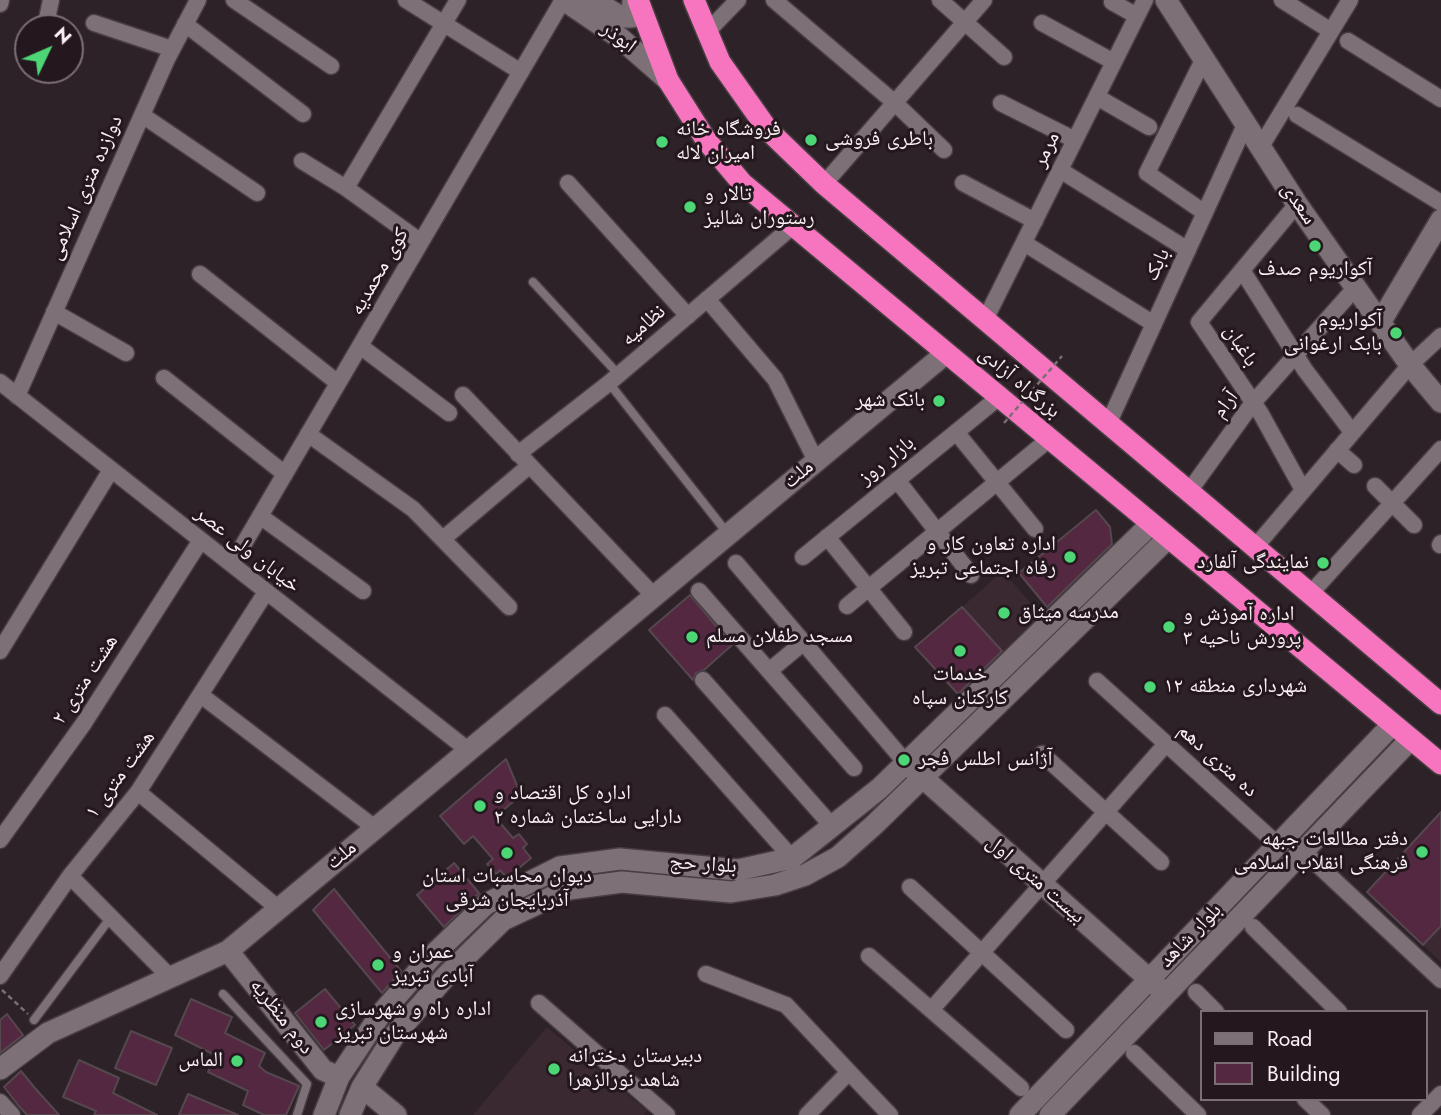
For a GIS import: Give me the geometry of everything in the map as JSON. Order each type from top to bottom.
[{"type":"highway","name":"بزرگراه آزادی","points":[[636,0],[668,80],[706,140],[742,183],[1437,764]]},
{"type":"highway","name":"بزرگراه آزادی","points":[[694,0],[720,62],[768,130],[824,184],[1437,698]]},
{"type":"main road","name":"ابوذر","points":[[564,0],[620,38],[668,80]]},
{"type":"main road","name":"ابوذر","points":[[593,0],[621,17],[632,17],[636,0]]},
{"type":"main road","name":"سعدی","points":[[1166,0],[1297,204],[1410,365],[1441,402]]},
{"type":"main road","points":[[1381,321],[1441,220]]},
{"type":"main road","name":"ملت","points":[[0,1069],[48,1033],[228,951],[945,354]]},
{"type":"main road","name":"بلوار حج","points":[[324,1115],[339,1077],[380,1015],[430,958],[486,904],[559,867],[620,859],[737,870],[792,859],[906,763],[1150,525]]},
{"type":"main road","name":"بلوار حج","points":[[351,1115],[362,1087],[394,1036],[447,975],[503,920],[569,889],[622,881],[731,892],[775,886],[806,875],[838,857],[922,779],[1167,539]]},
{"type":"main road","points":[[1128,547],[1145,561]]},
{"type":"main road","name":"بلوار شاهد","points":[[1020,1115],[1391,726]]},
{"type":"main road","name":"بلوار شاهد","points":[[1050,1115],[1409,741]]},
{"type":"main road","points":[[1364,754],[1381,769]]},
{"type":"main road","name":"بیست متری اول","points":[[906,763],[1165,994]]},
{"type":"main road","points":[[513,890],[523,911]]},
{"type":"main road","name":"دوم منظریه","points":[[228,951],[323,1070],[339,1077]]},
{"type":"main road","points":[[362,1087],[396,1115]]},
{"type":"street","name":"دوازده متری اسلامی","points":[[17,396],[142,115],[198,0]]},
{"type":"street","points":[[234,0],[331,66]]},
{"type":"street","points":[[406,0],[521,72]]},
{"type":"street","points":[[346,188],[458,0]]},
{"type":"street","name":"کوی محمدیه","points":[[232,564],[564,0]]},
{"type":"street","points":[[707,32],[738,0]]},
{"type":"street","points":[[774,0],[895,103],[944,150]]},
{"type":"street","points":[[940,0],[1004,57]]},
{"type":"street","points":[[824,184],[984,0]]},
{"type":"street","name":"مرمر","points":[[986,318],[1145,0]]},
{"type":"street","points":[[1282,0],[1331,31]]},
{"type":"street","points":[[1260,148],[1350,0]]},
{"type":"street","points":[[1112,2],[1137,16]]},
{"type":"street","points":[[94,23],[172,50]]},
{"type":"street","points":[[1042,23],[1114,62]]},
{"type":"street","points":[[185,24],[303,114]]},
{"type":"street","points":[[1348,41],[1441,99]]},
{"type":"street","points":[[1203,60],[1147,173],[1205,212]]},
{"type":"street","points":[[1097,97],[1149,127]]},
{"type":"street","points":[[1001,103],[1075,140]]},
{"type":"street","points":[[142,115],[257,193]]},
{"type":"street","points":[[1297,115],[1441,203]]},
{"type":"street","name":"بابک","points":[[1109,422],[1245,125]]},
{"type":"street","points":[[302,161],[346,188],[421,242]]},
{"type":"street","points":[[1060,170],[1188,250]]},
{"type":"street","points":[[568,183],[688,316]]},
{"type":"street","points":[[963,183],[1035,221]]},
{"type":"street","name":"باغبان","points":[[1297,204],[1199,322],[1303,490]]},
{"type":"street","name":"نظامیه","points":[[444,538],[524,460],[614,379],[793,226]]},
{"type":"street","points":[[1024,243],[1154,324]]},
{"type":"street","points":[[1242,270],[1295,353],[1352,432]]},
{"type":"street","points":[[200,274],[338,383]]},
{"type":"street","name":"آرام","points":[[1189,490],[1252,404],[1356,287]]},
{"type":"street","points":[[707,299],[775,379],[816,461]]},
{"type":"street","points":[[54,312],[126,353]]},
{"type":"street","points":[[1256,546],[1410,365],[1441,336]]},
{"type":"street","points":[[360,346],[449,413]]},
{"type":"street","points":[[164,379],[285,474]]},
{"type":"street","name":"خیابان ولی عصر","points":[[0,382],[468,750]]},
{"type":"street","points":[[463,395],[654,596]]},
{"type":"street","name":"بازار روز","points":[[803,557],[998,398]]},
{"type":"street","points":[[956,432],[1035,529]]},
{"type":"street","points":[[308,434],[413,509],[509,607]]},
{"type":"street","points":[[847,606],[1048,440]]},
{"type":"street","points":[[1311,593],[1441,449]]},
{"type":"street","points":[[1336,450],[1354,465]]},
{"type":"street","points":[[0,651],[111,470]]},
{"type":"street","points":[[897,480],[971,575]]},
{"type":"street","points":[[1375,486],[1414,525]]},
{"type":"street","points":[[260,516],[363,591]]},
{"type":"street","points":[[827,537],[904,632]]},
{"type":"street","name":"هشت متری ۲","points":[[0,840],[84,723],[201,540]]},
{"type":"street","points":[[736,563],[906,763]]},
{"type":"street","points":[[699,591],[854,768]]},
{"type":"street","name":"هشت متری ۱","points":[[0,976],[71,876],[138,792],[202,696],[266,592]]},
{"type":"street","points":[[769,671],[804,642]]},
{"type":"street","points":[[703,680],[832,826]]},
{"type":"street","name":"ده متری دهم","points":[[1097,681],[1278,845]]},
{"type":"street","points":[[202,696],[375,828]]},
{"type":"street","points":[[665,715],[792,859]]},
{"type":"street","points":[[931,1010],[1166,744]]},
{"type":"street","points":[[1042,754],[1161,862]]},
{"type":"street","points":[[138,792],[279,909]]},
{"type":"street","points":[[1303,851],[1441,980]]},
{"type":"street","points":[[71,876],[171,978]]},
{"type":"street","points":[[910,887],[1066,1030]]},
{"type":"street","points":[[1253,928],[1337,1010]]},
{"type":"street","points":[[869,956],[1021,1088]]},
{"type":"street","points":[[706,974],[786,1005],[890,1115]]},
{"type":"street","points":[[1196,992],[1214,1010]]},
{"type":"street","points":[[539,1003],[667,1115]]},
{"type":"street","points":[[1135,1053],[1198,1115]]},
{"type":"street","points":[[807,1115],[849,1072]]},
{"type":"street","points":[[1308,1101],[1322,1115]]},
{"type":"street","points":[[0,1102],[12,1115]]},
{"type":"lane","points":[[533,282],[614,379],[728,534]]},
{"type":"lane","points":[[34,1020],[111,917]]},
{"type":"lane","points":[[223,994],[307,1084],[297,1115]]},
{"type":"path","points":[[1004,423],[1062,356]]},
{"type":"path","points":[[0,988],[34,1020]]},
{"type":"shaded area","name":"مدرسه میثاق","points":[[1003,571],[1045,620],[1005,654],[962,607]]},
{"type":"shaded area","points":[[1441,926],[1441,962],[1423,945]]},
{"type":"shaded area","name":"دبیرستان دخترانه شاهد نورالزهرا","points":[[547,1027],[647,1111],[644,1115],[473,1115]]},
{"type":"building","name":"اداره تعاون کار و رفاه اجتماعی تبریز","points":[[1096,510],[1110,527],[1112,544],[1047,607],[1019,573]]},
{"type":"building","name":"مسجد طفلان مسلم","points":[[690,595],[732,645],[704,670],[696,673],[693,680],[649,630]]},
{"type":"building","name":"خدمات کارکنان سپاه","points":[[962,607],[1002,651],[958,694],[915,647]]},
{"type":"building","name":"اداره کل اقتصاد و دارایی ساختمان شماره ۲","points":[[506,759],[521,795],[495,817],[513,838],[519,834],[527,844],[523,848],[531,858],[507,878],[500,870],[496,874],[487,864],[493,859],[473,836],[464,844],[440,816]]},
{"type":"building","name":"دفتر مطالعات جبهه فرهنگی انقلاب اسلامی","points":[[1441,812],[1441,926],[1423,945],[1367,892]]},
{"type":"building","points":[[454,863],[479,893],[444,927],[417,895]]},
{"type":"building","points":[[334,889],[401,971],[382,993],[313,910]]},
{"type":"building","name":"اداره راه و شهرسازی شهرستان تبریز","points":[[325,989],[355,1025],[324,1050],[295,1013]]},
{"type":"building","points":[[191,999],[232,1017],[225,1033],[265,1053],[259,1066],[266,1072],[299,1086],[286,1115],[264,1115],[243,1105],[248,1091],[208,1072],[215,1055],[175,1035]]},
{"type":"building","points":[[7,1014],[23,1035],[0,1053],[0,1020]]},
{"type":"building","points":[[131,1031],[172,1048],[156,1085],[115,1068]]},
{"type":"building","points":[[79,1060],[119,1078],[113,1093],[157,1115],[94,1115],[96,1111],[63,1097]]},
{"type":"building","points":[[21,1071],[59,1115],[27,1115],[18,1105],[4,1087]]},
{"type":"building","points":[[188,1094],[238,1115],[179,1115]]},
{"type":"place","name":"باطری فروشی","points":[[811,140]]},
{"type":"place","name":"فروشگاه خانه امیران لاله","points":[[662,142]]},
{"type":"place","name":"تالار و رستوران شالیز","points":[[690,207]]},
{"type":"place","name":"آکواریوم صدف","points":[[1315,246]]},
{"type":"place","name":"آکواریوم بابک ارغوانی","points":[[1396,333]]},
{"type":"place","name":"بانک شهر","points":[[939,401]]},
{"type":"place","name":"اداره تعاون کار و رفاه اجتماعی تبریز","points":[[1070,557]]},
{"type":"place","name":"نمایندگی آلفارد","points":[[1323,563]]},
{"type":"place","name":"مدرسه میثاق","points":[[1004,613]]},
{"type":"place","name":"اداره آموزش و پرورش ناحیه ۳","points":[[1169,627]]},
{"type":"place","name":"مسجد طفلان مسلم","points":[[692,637]]},
{"type":"place","name":"خدمات کارکنان سپاه","points":[[960,651]]},
{"type":"place","name":"شهرداری منطقه ۱۲","points":[[1150,687]]},
{"type":"place","name":"آژانس اطلس فجر","points":[[904,760]]},
{"type":"place","name":"اداره کل اقتصاد و دارایی ساختمان شماره ۲","points":[[480,806]]},
{"type":"place","name":"دفتر مطالعات جبهه فرهنگی انقلاب اسلامی","points":[[1422,852]]},
{"type":"place","name":"دیوان محاسبات استان آذربایجان شرقی","points":[[507,853]]},
{"type":"place","name":"عمران و آبادی تبریز","points":[[378,965]]},
{"type":"place","name":"اداره راه و شهرسازی شهرستان تبریز","points":[[321,1022]]},
{"type":"place","name":"الماس","points":[[237,1061]]},
{"type":"place","name":"دبیرستان دخترانه شاهد نورالزهرا","points":[[554,1069]]}]
